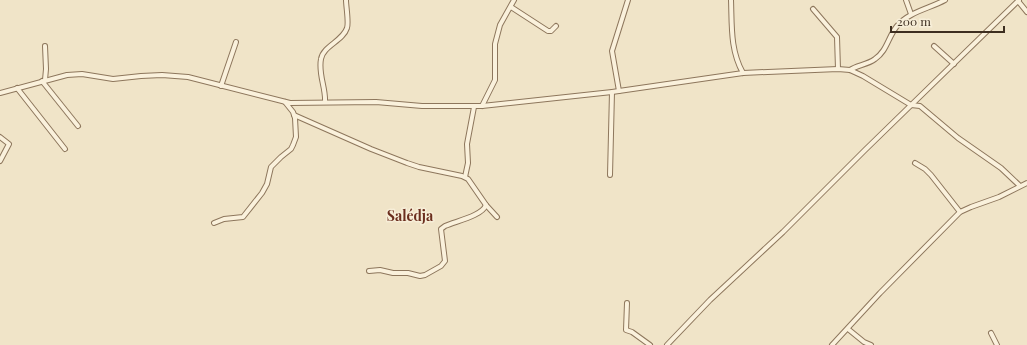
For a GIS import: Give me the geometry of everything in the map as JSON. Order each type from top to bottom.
[{"type":"street","points":[[325,102],[325,92],[320,75],[321,58],[346,30],[348,24],[346,0]]},
{"type":"street","points":[[482,106],[495,80],[495,44],[500,25],[514,0]]},
{"type":"street","points":[[619,91],[612,51],[628,0]]},
{"type":"street","points":[[731,0],[733,43],[743,73]]},
{"type":"street","points":[[906,0],[911,14]]},
{"type":"street","points":[[850,70],[875,59],[886,48],[896,28],[911,14],[922,11],[945,0]]},
{"type":"street","points":[[667,345],[699,311],[783,232],[1018,1],[1027,12]]},
{"type":"street","points":[[510,7],[548,31],[551,31],[556,26]]},
{"type":"street","points":[[813,9],[837,38],[838,69]]},
{"type":"street","points":[[221,86],[236,42]]},
{"type":"street","points":[[43,80],[46,69],[45,46]]},
{"type":"street","points":[[934,46],[954,64]]},
{"type":"street","points":[[0,93],[43,80],[75,74],[113,79],[162,75],[188,77],[221,86],[252,92],[284,102],[376,102],[422,106],[482,106],[612,92],[743,73],[838,69],[850,70],[881,86],[911,105],[920,106],[958,138],[1002,168],[1020,186]]},
{"type":"street","points":[[43,80],[78,126]]},
{"type":"street","points":[[16,88],[65,149]]},
{"type":"street","points":[[610,175],[612,92]]},
{"type":"street","points":[[284,102],[294,115],[367,148],[419,168],[456,174],[465,177],[497,217]]},
{"type":"street","points":[[465,177],[468,163],[467,144],[474,106]]},
{"type":"street","points":[[214,222],[228,218],[242,218],[256,201],[267,184],[271,167],[294,145],[296,137],[294,115]]},
{"type":"street","points":[[0,137],[9,144],[0,161]]},
{"type":"street","points":[[916,163],[931,175],[960,212]]},
{"type":"street","points":[[832,345],[880,293],[960,212],[971,206],[999,197],[1027,183]]},
{"type":"street","points":[[369,271],[380,270],[393,273],[408,272],[420,276],[436,270],[445,261],[441,229],[445,226],[478,214],[485,209],[486,205]]},
{"type":"street","points":[[627,303],[626,330],[632,332],[650,345]]},
{"type":"street","points":[[848,328],[864,342],[871,345]]},
{"type":"street","points":[[991,334],[997,345]]},
{"type":"district","name":"Salédja","points":[[410,215]]}]
